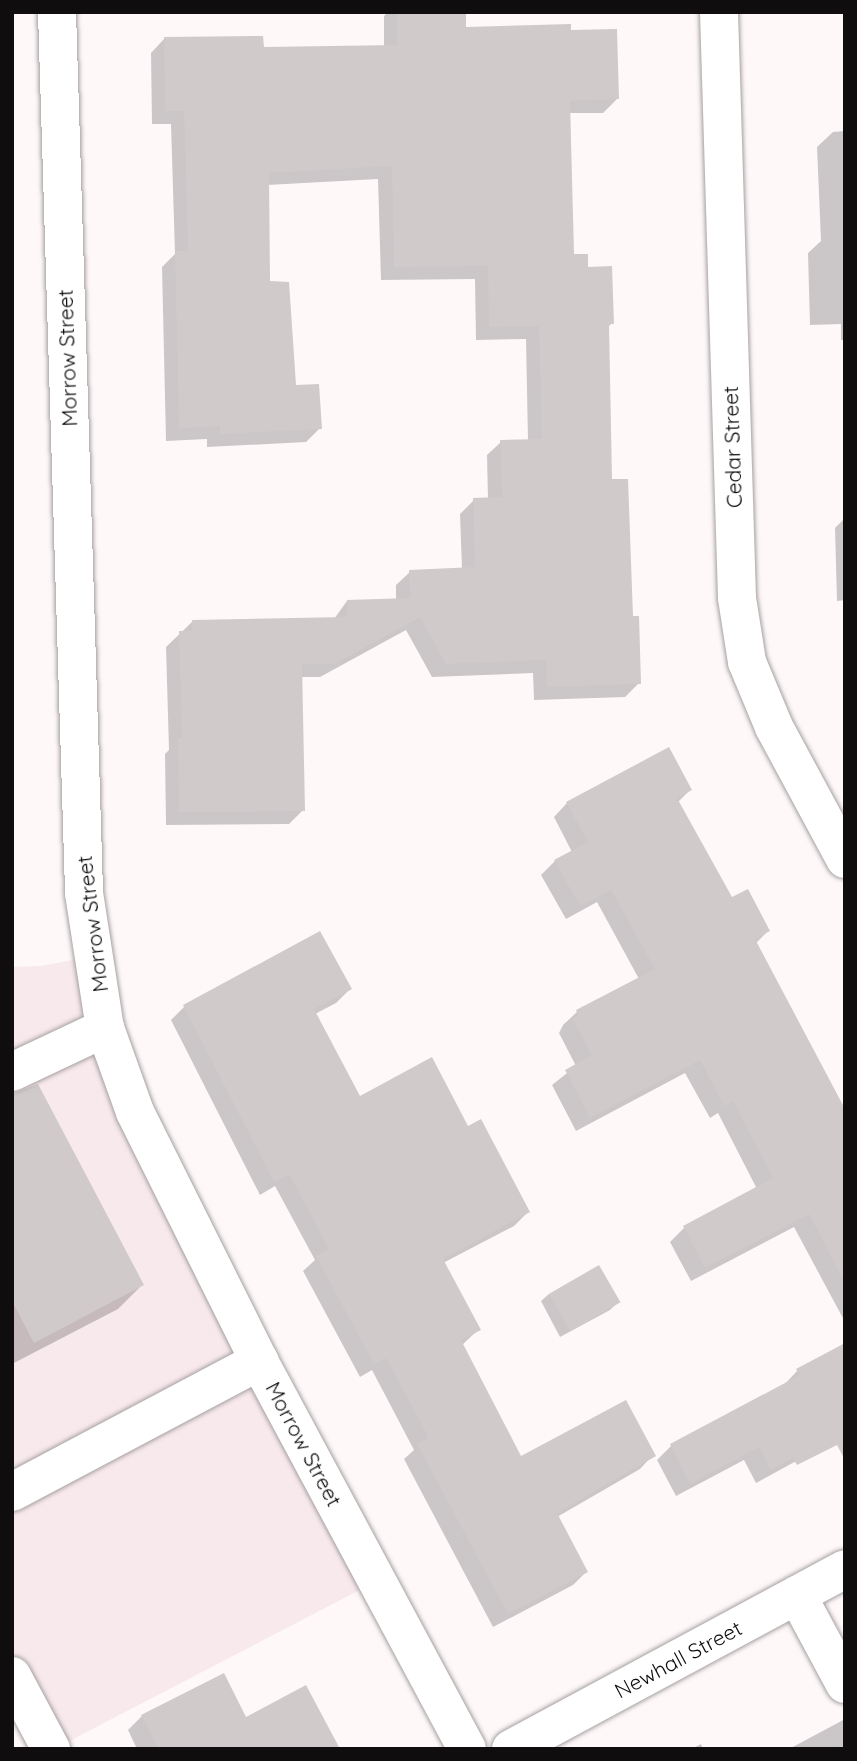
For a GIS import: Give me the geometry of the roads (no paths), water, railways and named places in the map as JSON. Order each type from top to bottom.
[{"type":"street","name":"Morrow Street","points":[[57,12],[84,893],[105,1028],[135,1112],[258,1361],[467,1749]]},
{"type":"street","name":"Cedar Street","points":[[719,12],[737,598],[747,662],[774,727],[845,859]]},
{"type":"street","points":[[12,1072],[105,1028]]},
{"type":"street","points":[[12,1492],[258,1361]]},
{"type":"street","name":"Newhall Street","points":[[511,1749],[845,1569]]},
{"type":"street","points":[[797,1595],[845,1684]]},
{"type":"street","points":[[12,1676],[51,1749]]}]
